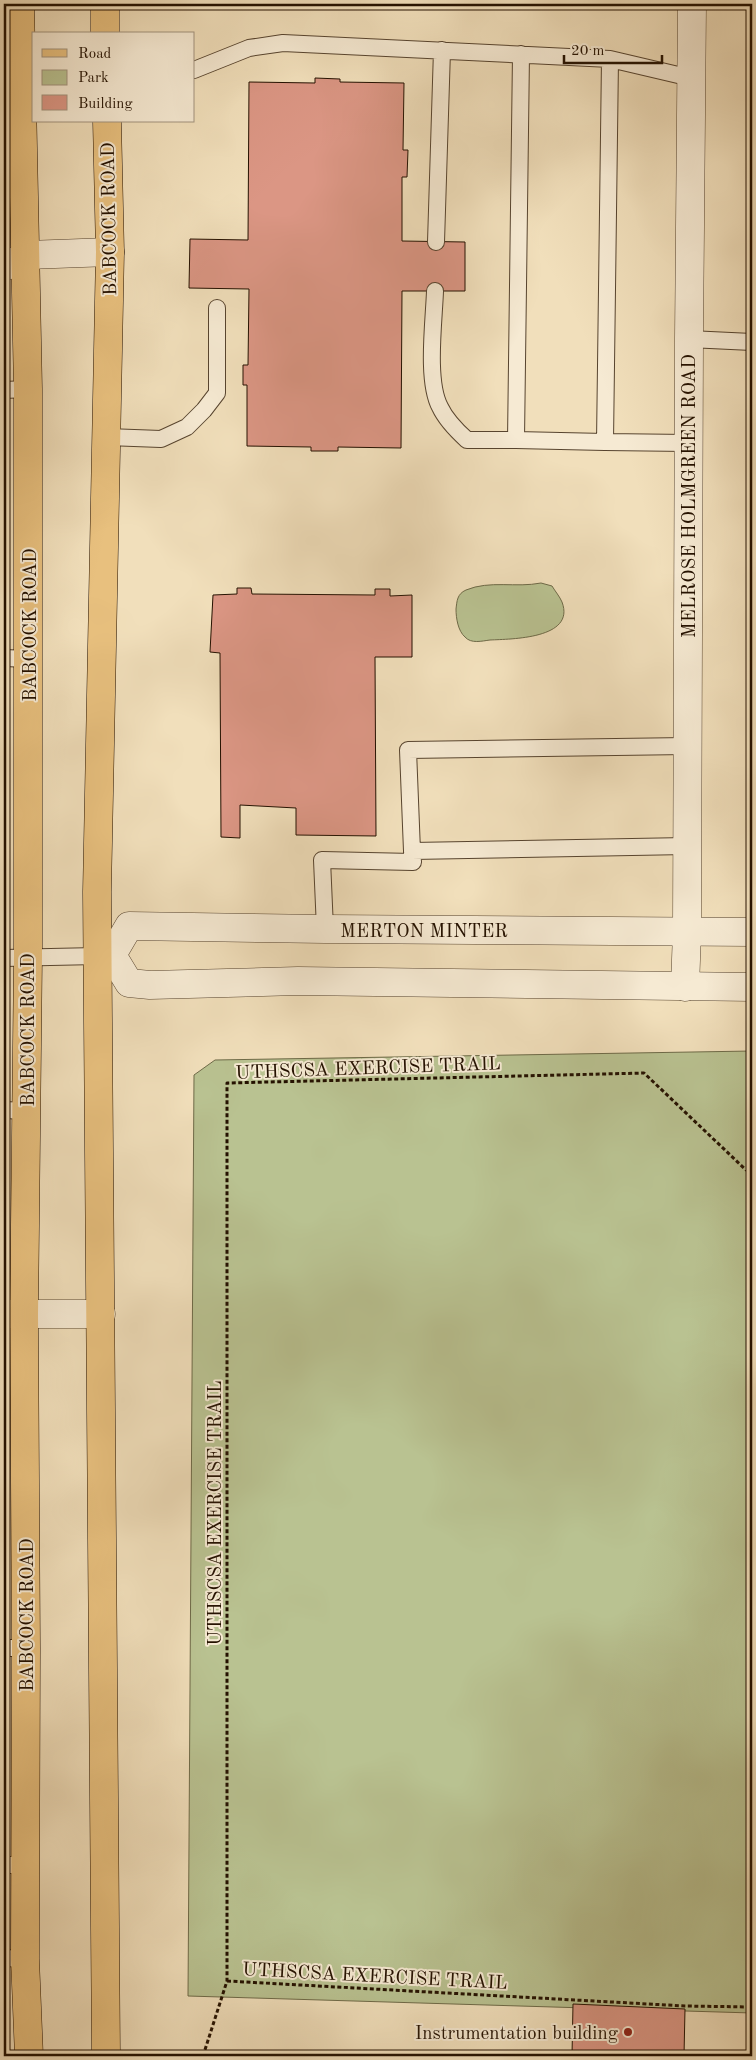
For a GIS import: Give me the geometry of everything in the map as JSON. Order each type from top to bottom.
[{"type":"main road","name":"BABCOCK ROAD","points":[[20,4],[15,261],[14,1958],[29,2056]]},
{"type":"main road","points":[[105,4],[106,32]]},
{"type":"main road","name":"BABCOCK ROAD","points":[[106,2056],[100,1314],[104,955],[97,892],[110,252],[107,122]]},
{"type":"street","name":"MELROSE HOLMGREEN ROAD","points":[[685,987],[687,932],[688,443],[692,4]]},
{"type":"street","points":[[15,261],[110,252]]},
{"type":"street","name":"MERTON MINTER","points":[[104,955],[129,926],[752,932]]},
{"type":"street","points":[[104,955],[129,983],[298,981],[752,987]]},
{"type":"street","points":[[14,1314],[100,1314]]},
{"type":"lane","points":[[195,70],[249,48],[283,43],[610,59],[690,78]]},
{"type":"lane","points":[[436,242],[442,50]]},
{"type":"lane","points":[[516,440],[521,54]]},
{"type":"lane","points":[[606,442],[610,59]]},
{"type":"lane","points":[[435,291],[432,376],[439,406],[452,427],[467,440],[688,443]]},
{"type":"lane","points":[[107,437],[161,439],[187,427],[204,410],[216,393],[217,308]]},
{"type":"lane","points":[[689,339],[752,342]]},
{"type":"lane","points":[[325,929],[322,860],[413,862],[408,750],[687,746]]},
{"type":"lane","points":[[412,851],[687,846]]},
{"type":"lane","points":[[16,958],[104,955]]},
{"type":"path","name":"UTHSCSA EXERCISE TRAIL","points":[[752,1170],[746,1170],[644,1073],[227,1083],[228,1981],[685,2006],[752,2007]]},
{"type":"path","points":[[203,2056],[228,1981]]},
{"type":"green space","points":[[541,583],[552,586],[562,602],[564,614],[560,623],[551,630],[526,637],[477,642],[467,639],[459,628],[456,609],[458,598],[466,590],[484,585]]},
{"type":"green space","points":[[752,1051],[752,2013],[188,1996],[194,1075],[215,1060]]},
{"type":"building","points":[[315,78],[340,79],[340,82],[404,83],[403,150],[408,150],[407,177],[402,177],[402,241],[465,242],[465,291],[402,291],[401,448],[338,447],[338,451],[311,451],[311,447],[247,446],[247,385],[243,385],[243,365],[248,365],[249,289],[189,288],[190,239],[248,240],[249,82],[315,83]]},
{"type":"building","points":[[237,588],[251,588],[252,594],[375,595],[375,589],[390,589],[390,596],[412,595],[412,657],[375,657],[376,836],[296,835],[296,808],[240,805],[240,838],[221,837],[220,653],[210,652],[213,595],[237,594]]},
{"type":"building","name":"Instrumentation building","points":[[573,2004],[685,2009],[684,2056],[572,2056]]},
{"type":"place","name":"Instrumentation building","points":[[628,2032]]}]
